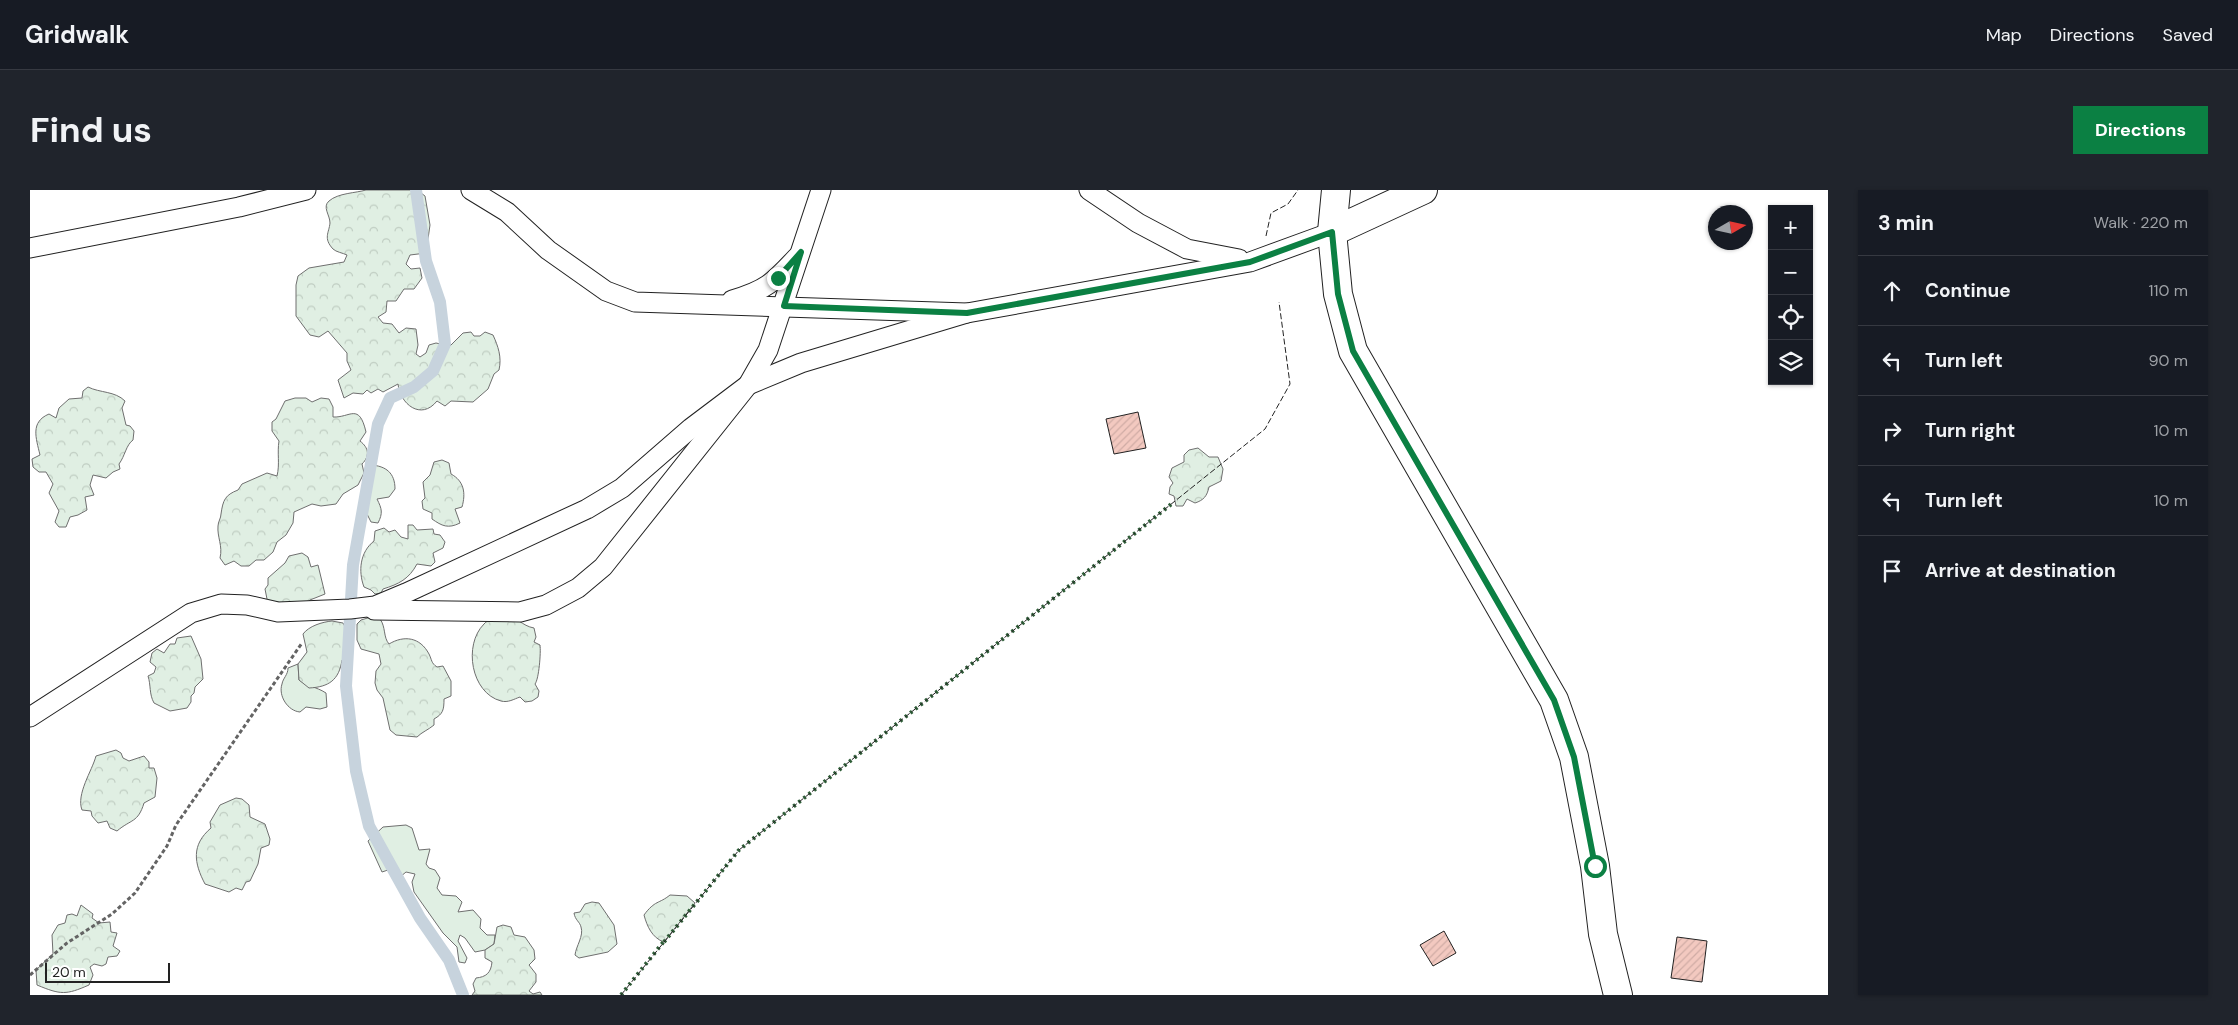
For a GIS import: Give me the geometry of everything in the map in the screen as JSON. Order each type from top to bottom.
[{"type":"street","points":[[1336,190],[1332,232],[1338,294],[1353,351],[1554,700],[1574,757],[1595,866],[1603,934],[1618,995]]},
{"type":"street","points":[[1332,232],[1423,190]]},
{"type":"lane","points":[[30,248],[239,207],[306,190]]},
{"type":"lane","points":[[471,190],[507,212],[548,250],[606,291],[635,302],[967,313]]},
{"type":"lane","points":[[346,609],[520,612],[546,605],[578,588],[603,567],[748,386],[768,350],[821,190]]},
{"type":"lane","points":[[1089,190],[1138,223],[1187,249],[1250,262]]},
{"type":"lane","points":[[30,717],[191,613],[222,604],[248,605],[278,612],[346,609],[375,606],[406,594],[587,509],[622,488],[691,428],[748,386],[802,363],[967,313],[1250,262],[1332,232]]},
{"type":"lane","points":[[714,305],[757,292],[778,278],[801,252]]},
{"type":"path","points":[[30,975],[67,943],[112,914],[135,893],[167,846],[176,825],[295,652],[315,627],[346,609]]},
{"type":"green space","points":[[366,190],[417,190],[425,196],[430,225],[426,253],[410,255],[406,264],[411,269],[420,268],[422,278],[414,289],[404,289],[396,301],[387,301],[386,312],[378,317],[383,323],[392,324],[399,333],[406,328],[416,329],[418,345],[416,354],[420,357],[426,353],[429,345],[436,343],[450,346],[463,333],[471,332],[474,336],[480,336],[485,332],[493,335],[499,352],[499,370],[494,374],[488,389],[473,402],[451,401],[445,406],[437,401],[431,407],[418,410],[412,408],[403,398],[398,384],[383,392],[378,389],[371,393],[367,390],[363,394],[353,393],[344,398],[338,380],[351,370],[347,361],[347,353],[328,331],[319,337],[310,335],[296,316],[296,285],[298,276],[309,268],[344,262],[347,255],[334,250],[328,242],[327,236],[330,220],[326,208],[327,203],[337,196]]},
{"type":"green space","points":[[88,387],[117,395],[125,401],[122,408],[126,425],[130,426],[134,431],[133,440],[119,464],[120,469],[106,478],[93,475],[90,485],[94,495],[85,497],[87,510],[70,517],[66,527],[59,527],[55,522],[59,511],[49,493],[53,484],[46,472],[39,472],[33,467],[32,459],[40,455],[36,437],[37,426],[43,417],[49,414],[56,418],[59,408],[69,399],[82,398],[83,391]]},
{"type":"green space","points":[[295,398],[306,398],[312,402],[321,398],[329,399],[333,407],[333,417],[357,414],[360,417],[366,432],[360,441],[367,449],[366,458],[362,464],[364,473],[358,485],[343,494],[336,504],[321,506],[312,504],[294,512],[293,523],[286,535],[277,542],[273,552],[264,560],[256,560],[249,566],[241,566],[234,561],[225,565],[220,558],[221,549],[218,530],[224,502],[227,496],[238,490],[242,484],[267,473],[277,476],[279,441],[272,431],[272,422],[276,419],[285,401]]},
{"type":"green space","points":[[1198,448],[1209,457],[1218,457],[1223,469],[1221,481],[1209,487],[1203,499],[1195,503],[1187,499],[1183,506],[1176,506],[1174,496],[1169,494],[1173,483],[1169,477],[1172,468],[1184,462],[1184,455],[1189,450]]},
{"type":"green space","points":[[442,460],[449,463],[451,474],[459,480],[464,492],[462,507],[455,509],[460,523],[452,526],[445,526],[432,519],[432,513],[423,509],[422,501],[425,498],[423,482],[430,475],[434,462]]},
{"type":"green space","points":[[371,465],[389,471],[395,483],[395,489],[389,497],[377,499],[381,511],[378,523],[371,522],[363,506]]},
{"type":"green space","points":[[408,525],[413,525],[417,530],[433,529],[434,534],[440,535],[445,542],[443,548],[433,553],[435,562],[431,566],[417,564],[411,574],[403,580],[383,589],[381,593],[375,594],[364,587],[362,581],[361,568],[363,556],[369,545],[374,541],[375,531],[384,528],[389,532],[395,530],[401,537],[408,539]]},
{"type":"green space","points":[[302,553],[308,557],[311,567],[318,565],[325,594],[310,600],[307,605],[273,606],[267,599],[265,589],[268,585],[268,578],[285,563],[289,556]]},
{"type":"green space","points":[[505,615],[534,628],[536,637],[534,642],[540,645],[539,671],[535,684],[539,691],[538,697],[532,701],[525,702],[520,697],[509,701],[501,701],[491,696],[483,689],[473,667],[472,655],[477,633],[488,621]]},
{"type":"green space","points":[[371,617],[380,619],[389,644],[400,639],[411,639],[421,644],[437,667],[443,666],[451,681],[451,696],[444,699],[443,709],[434,719],[434,725],[417,737],[396,735],[390,730],[383,698],[377,690],[375,683],[376,671],[381,664],[379,654],[361,649],[357,640],[357,624],[361,620]]},
{"type":"green space","points":[[332,621],[343,623],[349,634],[348,655],[342,660],[341,667],[332,681],[322,686],[309,688],[299,680],[298,664],[307,652],[303,634],[316,625]]},
{"type":"green space","points":[[191,636],[201,659],[203,679],[195,687],[194,693],[191,696],[191,702],[187,708],[170,711],[154,703],[151,696],[148,676],[154,673],[156,667],[150,662],[152,653],[157,649],[164,653],[170,644],[175,644],[177,638]]},
{"type":"green space","points":[[298,664],[299,680],[326,693],[327,707],[320,709],[306,707],[300,712],[292,709],[285,702],[281,693],[283,682],[288,668]]},
{"type":"green space","points":[[116,750],[121,753],[123,758],[129,761],[144,756],[149,762],[149,768],[154,768],[157,778],[155,797],[144,803],[137,817],[117,831],[110,828],[107,821],[98,823],[92,816],[91,811],[82,810],[81,804],[83,790],[96,756]]},
{"type":"green space","points":[[236,798],[242,799],[249,805],[250,817],[265,824],[270,839],[269,845],[261,848],[258,864],[250,881],[246,882],[242,890],[236,888],[229,892],[205,884],[198,869],[196,854],[200,841],[211,828],[210,822],[220,805]]},
{"type":"green space","points":[[406,825],[412,828],[419,850],[430,849],[426,864],[429,868],[435,870],[440,878],[437,888],[442,895],[456,896],[462,902],[458,912],[473,910],[481,919],[480,928],[487,935],[495,935],[494,944],[485,950],[475,952],[465,938],[460,935],[458,941],[467,958],[465,963],[459,962],[457,947],[443,933],[414,892],[412,882],[415,874],[406,872],[400,877],[391,869],[382,872],[368,841],[383,827]]},
{"type":"green space","points":[[670,895],[687,896],[695,903],[664,942],[653,935],[644,915],[654,904]]},
{"type":"green space","points":[[599,903],[614,925],[617,944],[608,952],[579,958],[575,955],[582,930],[574,913],[580,912],[585,904]]},
{"type":"green space","points":[[81,905],[93,914],[92,918],[99,923],[110,922],[111,932],[117,933],[113,946],[120,951],[117,956],[108,957],[106,964],[102,966],[94,964],[90,967],[93,975],[89,985],[69,992],[58,992],[37,985],[36,970],[53,954],[52,935],[58,925],[65,923],[67,915],[77,916]]},
{"type":"green space","points":[[503,925],[511,927],[514,935],[525,937],[534,950],[535,959],[529,965],[536,974],[536,982],[529,991],[533,994],[540,992],[542,995],[472,995],[475,991],[473,984],[476,978],[483,977],[490,969],[492,962],[485,958],[485,950],[494,944],[497,927]]},
{"type":"building","points":[[1138,412],[1146,448],[1114,454],[1106,419]]},
{"type":"building","points":[[1444,931],[1456,953],[1433,966],[1420,945]]},
{"type":"building","points":[[1677,937],[1707,941],[1702,982],[1671,978]]},
{"type":"waterway","points":[[416,190],[426,261],[440,302],[445,344],[433,371],[414,387],[390,398],[378,424],[353,565],[346,686],[356,771],[369,826],[420,918],[449,960],[463,995]]},
{"type":"hedge","points":[[664,942],[739,850],[1174,502]]},
{"type":"hedge","points":[[621,995],[665,940]]},
{"type":"fence","points":[[1266,236],[1271,213],[1288,204],[1298,190]]},
{"type":"fence","points":[[621,995],[739,850],[1265,429],[1290,384],[1279,302]]},
{"type":"route","points":[[778,278],[801,252],[784,306],[967,313],[1250,262],[1332,232],[1338,294],[1353,351],[1554,700],[1574,757],[1595,866]]}]
